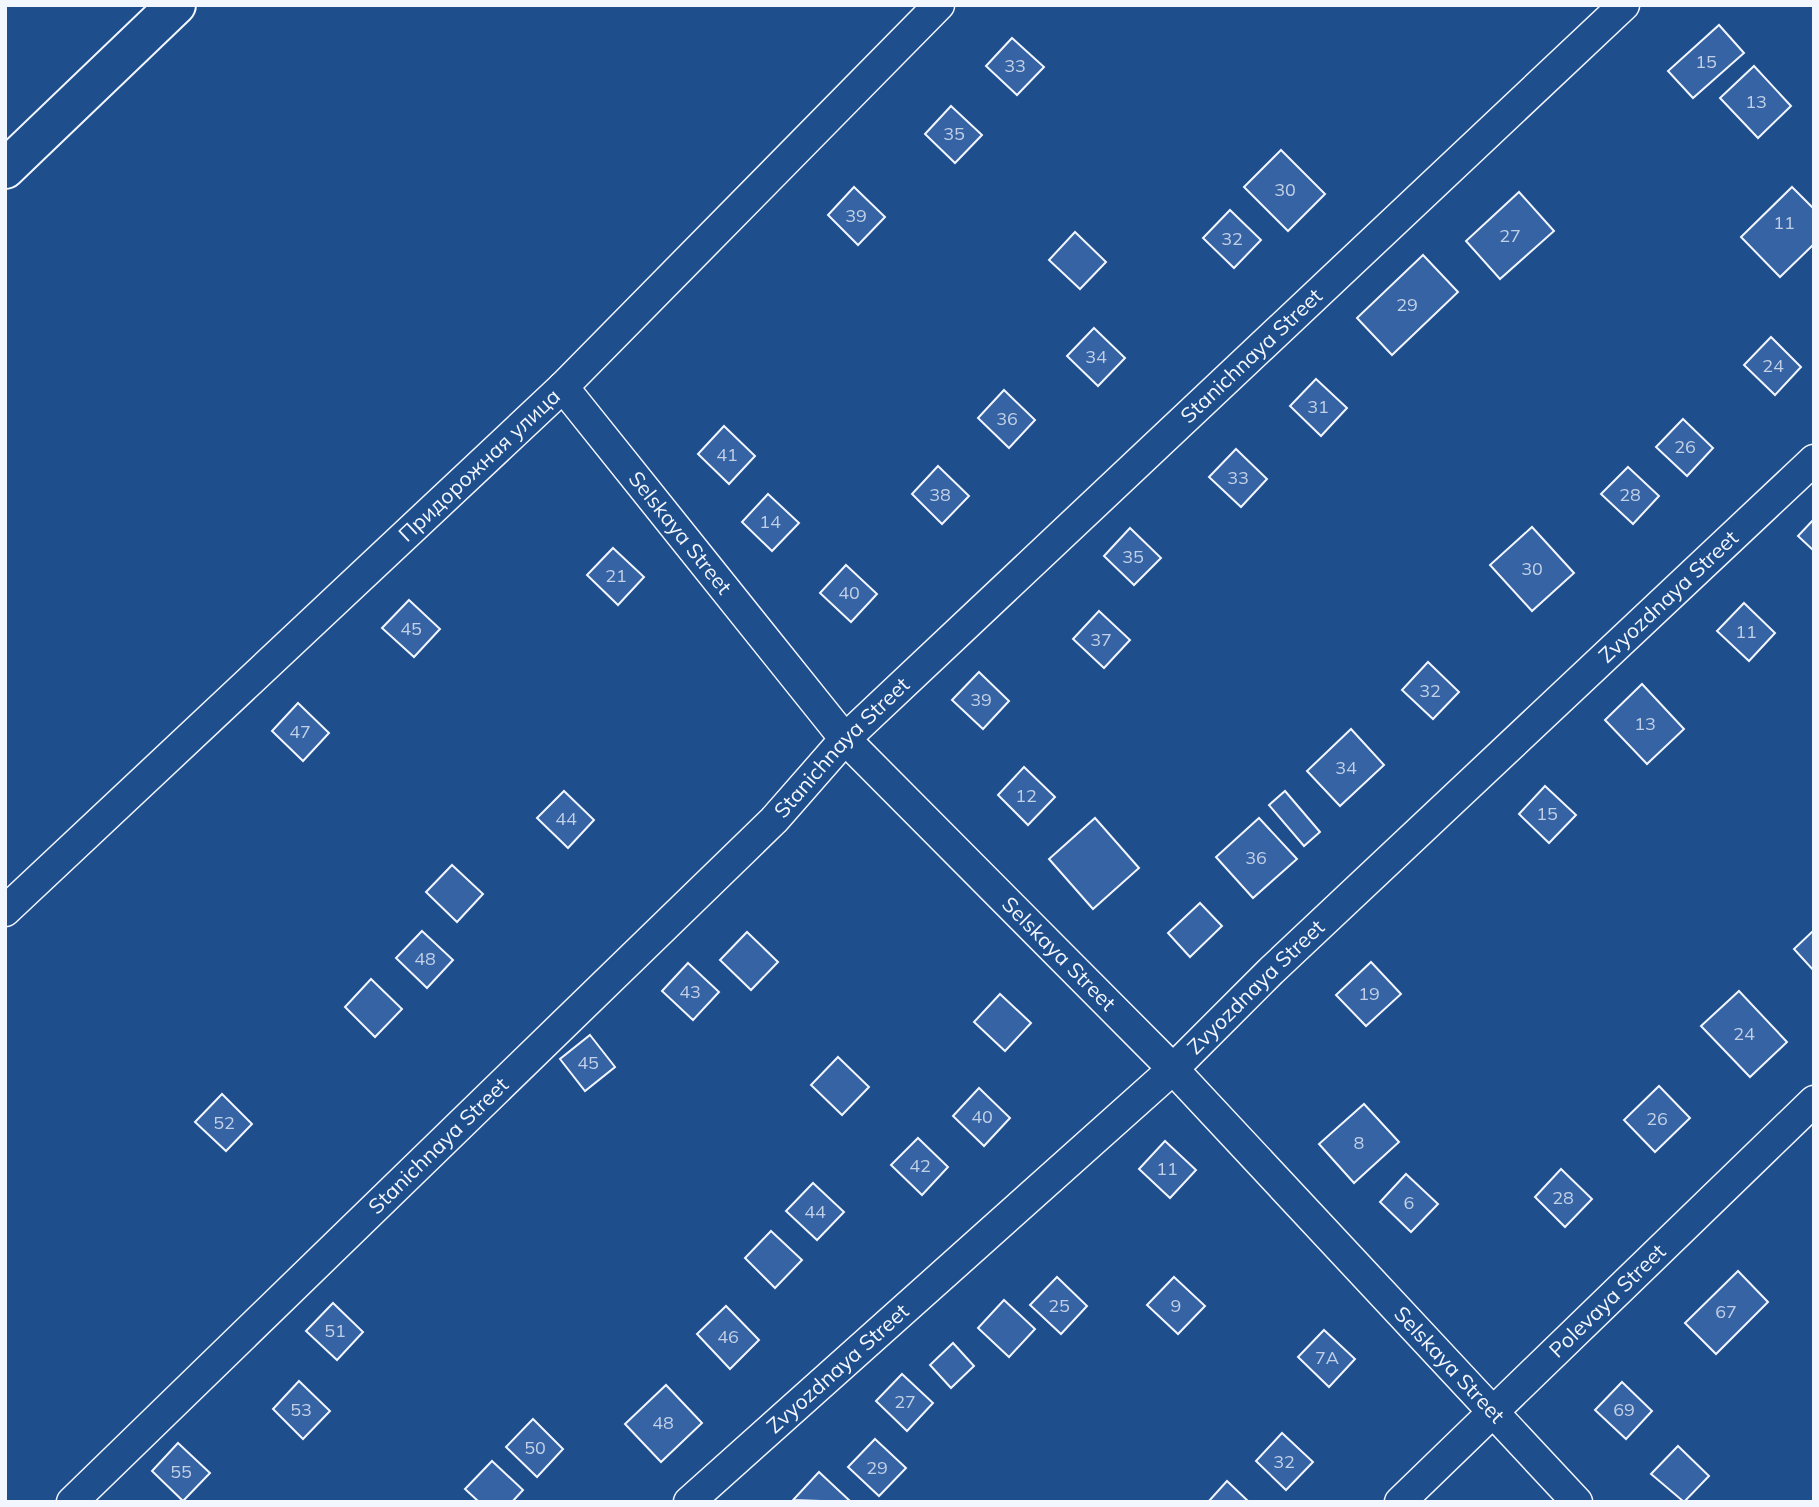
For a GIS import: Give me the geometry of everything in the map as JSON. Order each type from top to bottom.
[{"type":"highway","points":[[5,142],[151,5]]},
{"type":"highway","points":[[5,169],[176,5]]},
{"type":"street","name":"Придорожная улица","points":[[5,911],[563,387],[939,5]]},
{"type":"street","name":"Stanichnaya Street","points":[[72,1502],[774,820],[845,739],[1624,5]]},
{"type":"street","name":"Selskaya Street","points":[[563,387],[845,739],[1173,1069],[1577,1502]]},
{"type":"street","name":"Zvyozdnaya Street","points":[[689,1502],[1173,1069],[1281,962],[1814,460]]},
{"type":"street","name":"Polevaya Street","points":[[1400,1502],[1814,1101]]},
{"type":"building","points":[[1719,25],[1744,53],[1693,98],[1668,71]]},
{"type":"building","points":[[1012,38],[1044,67],[1017,95],[986,66]]},
{"type":"building","points":[[1754,66],[1791,106],[1758,138],[1720,98]]},
{"type":"building","points":[[951,106],[982,135],[955,163],[925,134]]},
{"type":"building","points":[[1281,150],[1325,194],[1288,231],[1244,187]]},
{"type":"building","points":[[854,187],[885,217],[858,245],[828,215]]},
{"type":"building","points":[[1792,187],[1814,209],[1814,244],[1780,277],[1741,237]]},
{"type":"building","points":[[1519,192],[1554,231],[1500,279],[1466,241]]},
{"type":"building","points":[[1230,210],[1261,240],[1234,268],[1203,238]]},
{"type":"building","points":[[1075,232],[1106,262],[1080,289],[1049,260]]},
{"type":"building","points":[[1423,255],[1458,292],[1392,355],[1357,318]]},
{"type":"building","points":[[1094,328],[1125,358],[1098,386],[1067,356]]},
{"type":"building","points":[[1771,337],[1801,367],[1775,395],[1744,365]]},
{"type":"building","points":[[1316,379],[1347,408],[1321,436],[1290,406]]},
{"type":"building","points":[[1004,390],[1035,420],[1009,448],[978,418]]},
{"type":"building","points":[[1683,419],[1713,448],[1687,476],[1656,447]]},
{"type":"building","points":[[724,426],[755,456],[729,484],[698,454]]},
{"type":"building","points":[[1236,449],[1267,479],[1241,507],[1209,477]]},
{"type":"building","points":[[938,466],[969,496],[942,524],[912,494]]},
{"type":"building","points":[[1628,467],[1659,496],[1633,524],[1601,494]]},
{"type":"building","points":[[768,494],[799,523],[772,551],[742,522]]},
{"type":"building","points":[[1814,519],[1814,551],[1798,536]]},
{"type":"building","points":[[1532,527],[1574,573],[1532,611],[1490,565]]},
{"type":"building","points":[[1130,528],[1161,558],[1134,585],[1104,556]]},
{"type":"building","points":[[613,548],[644,577],[618,605],[587,575]]},
{"type":"building","points":[[846,565],[877,594],[851,622],[820,593]]},
{"type":"building","points":[[409,600],[440,629],[414,657],[382,628]]},
{"type":"building","points":[[1744,603],[1775,633],[1749,661],[1717,631]]},
{"type":"building","points":[[1099,611],[1130,640],[1104,668],[1073,639]]},
{"type":"building","points":[[1428,662],[1459,692],[1433,719],[1402,690]]},
{"type":"building","points":[[979,672],[1009,701],[983,729],[952,700]]},
{"type":"building","points":[[1642,684],[1684,729],[1647,764],[1605,720]]},
{"type":"building","points":[[298,703],[329,733],[303,761],[272,731]]},
{"type":"building","points":[[1351,729],[1384,765],[1340,806],[1307,771]]},
{"type":"building","points":[[1024,767],[1055,797],[1028,825],[998,795]]},
{"type":"building","points":[[1545,786],[1576,815],[1549,843],[1519,814]]},
{"type":"building","points":[[564,791],[594,820],[568,848],[537,818]]},
{"type":"building","points":[[1285,791],[1320,832],[1304,846],[1269,805]]},
{"type":"building","points":[[1095,818],[1139,868],[1093,909],[1049,859]]},
{"type":"building","points":[[1259,818],[1297,859],[1253,898],[1216,857]]},
{"type":"building","points":[[452,865],[483,894],[457,922],[426,892]]},
{"type":"building","points":[[1200,903],[1222,926],[1190,957],[1168,933]]},
{"type":"building","points":[[1814,930],[1814,971],[1794,949]]},
{"type":"building","points":[[422,931],[453,960],[427,988],[396,958]]},
{"type":"building","points":[[747,932],[778,962],[751,990],[720,960]]},
{"type":"building","points":[[1371,962],[1401,994],[1366,1026],[1336,995]]},
{"type":"building","points":[[688,963],[719,992],[693,1020],[662,991]]},
{"type":"building","points":[[371,979],[402,1009],[375,1037],[345,1007]]},
{"type":"building","points":[[1739,991],[1787,1042],[1750,1077],[1701,1026]]},
{"type":"building","points":[[1000,994],[1031,1023],[1005,1051],[974,1022]]},
{"type":"building","points":[[590,1035],[615,1067],[585,1091],[560,1059]]},
{"type":"building","points":[[838,1057],[869,1087],[842,1115],[811,1085]]},
{"type":"building","points":[[1659,1086],[1690,1118],[1655,1152],[1624,1120]]},
{"type":"building","points":[[979,1088],[1010,1118],[984,1146],[953,1116]]},
{"type":"building","points":[[222,1094],[252,1124],[226,1151],[195,1122]]},
{"type":"building","points":[[1364,1104],[1399,1142],[1354,1183],[1319,1144]]},
{"type":"building","points":[[918,1138],[948,1167],[922,1195],[891,1165]]},
{"type":"building","points":[[1165,1141],[1196,1170],[1170,1198],[1139,1169]]},
{"type":"building","points":[[1561,1169],[1592,1199],[1565,1227],[1535,1197]]},
{"type":"building","points":[[1406,1174],[1438,1204],[1411,1232],[1380,1202]]},
{"type":"building","points":[[813,1183],[844,1212],[817,1240],[786,1211]]},
{"type":"building","points":[[771,1231],[802,1260],[775,1288],[745,1258]]},
{"type":"building","points":[[1738,1271],[1768,1302],[1716,1354],[1685,1323]]},
{"type":"building","points":[[1057,1277],[1087,1306],[1061,1334],[1030,1305]]},
{"type":"building","points":[[1174,1277],[1205,1306],[1178,1334],[1147,1305]]},
{"type":"building","points":[[1004,1300],[1035,1329],[1009,1357],[978,1328]]},
{"type":"building","points":[[333,1303],[363,1332],[337,1360],[306,1331]]},
{"type":"building","points":[[726,1306],[759,1340],[730,1369],[697,1334]]},
{"type":"building","points":[[1324,1330],[1355,1359],[1329,1387],[1298,1357]]},
{"type":"building","points":[[953,1343],[974,1366],[951,1388],[930,1365]]},
{"type":"building","points":[[902,1374],[933,1403],[907,1431],[876,1401]]},
{"type":"building","points":[[299,1381],[330,1411],[303,1439],[273,1409]]},
{"type":"building","points":[[1622,1382],[1652,1411],[1626,1439],[1595,1410]]},
{"type":"building","points":[[666,1385],[702,1423],[661,1462],[625,1424]]},
{"type":"building","points":[[533,1419],[563,1449],[537,1477],[506,1447]]},
{"type":"building","points":[[1282,1433],[1313,1462],[1286,1490],[1256,1461]]},
{"type":"building","points":[[875,1439],[906,1468],[879,1496],[848,1467]]},
{"type":"building","points":[[178,1443],[210,1473],[183,1501],[152,1471]]},
{"type":"building","points":[[1678,1446],[1709,1476],[1684,1502],[1651,1474]]},
{"type":"building","points":[[492,1461],[523,1490],[512,1502],[479,1502],[465,1489]]},
{"type":"building","points":[[819,1472],[850,1501],[793,1500]]},
{"type":"building","points":[[1227,1481],[1249,1502],[1208,1502]]}]
